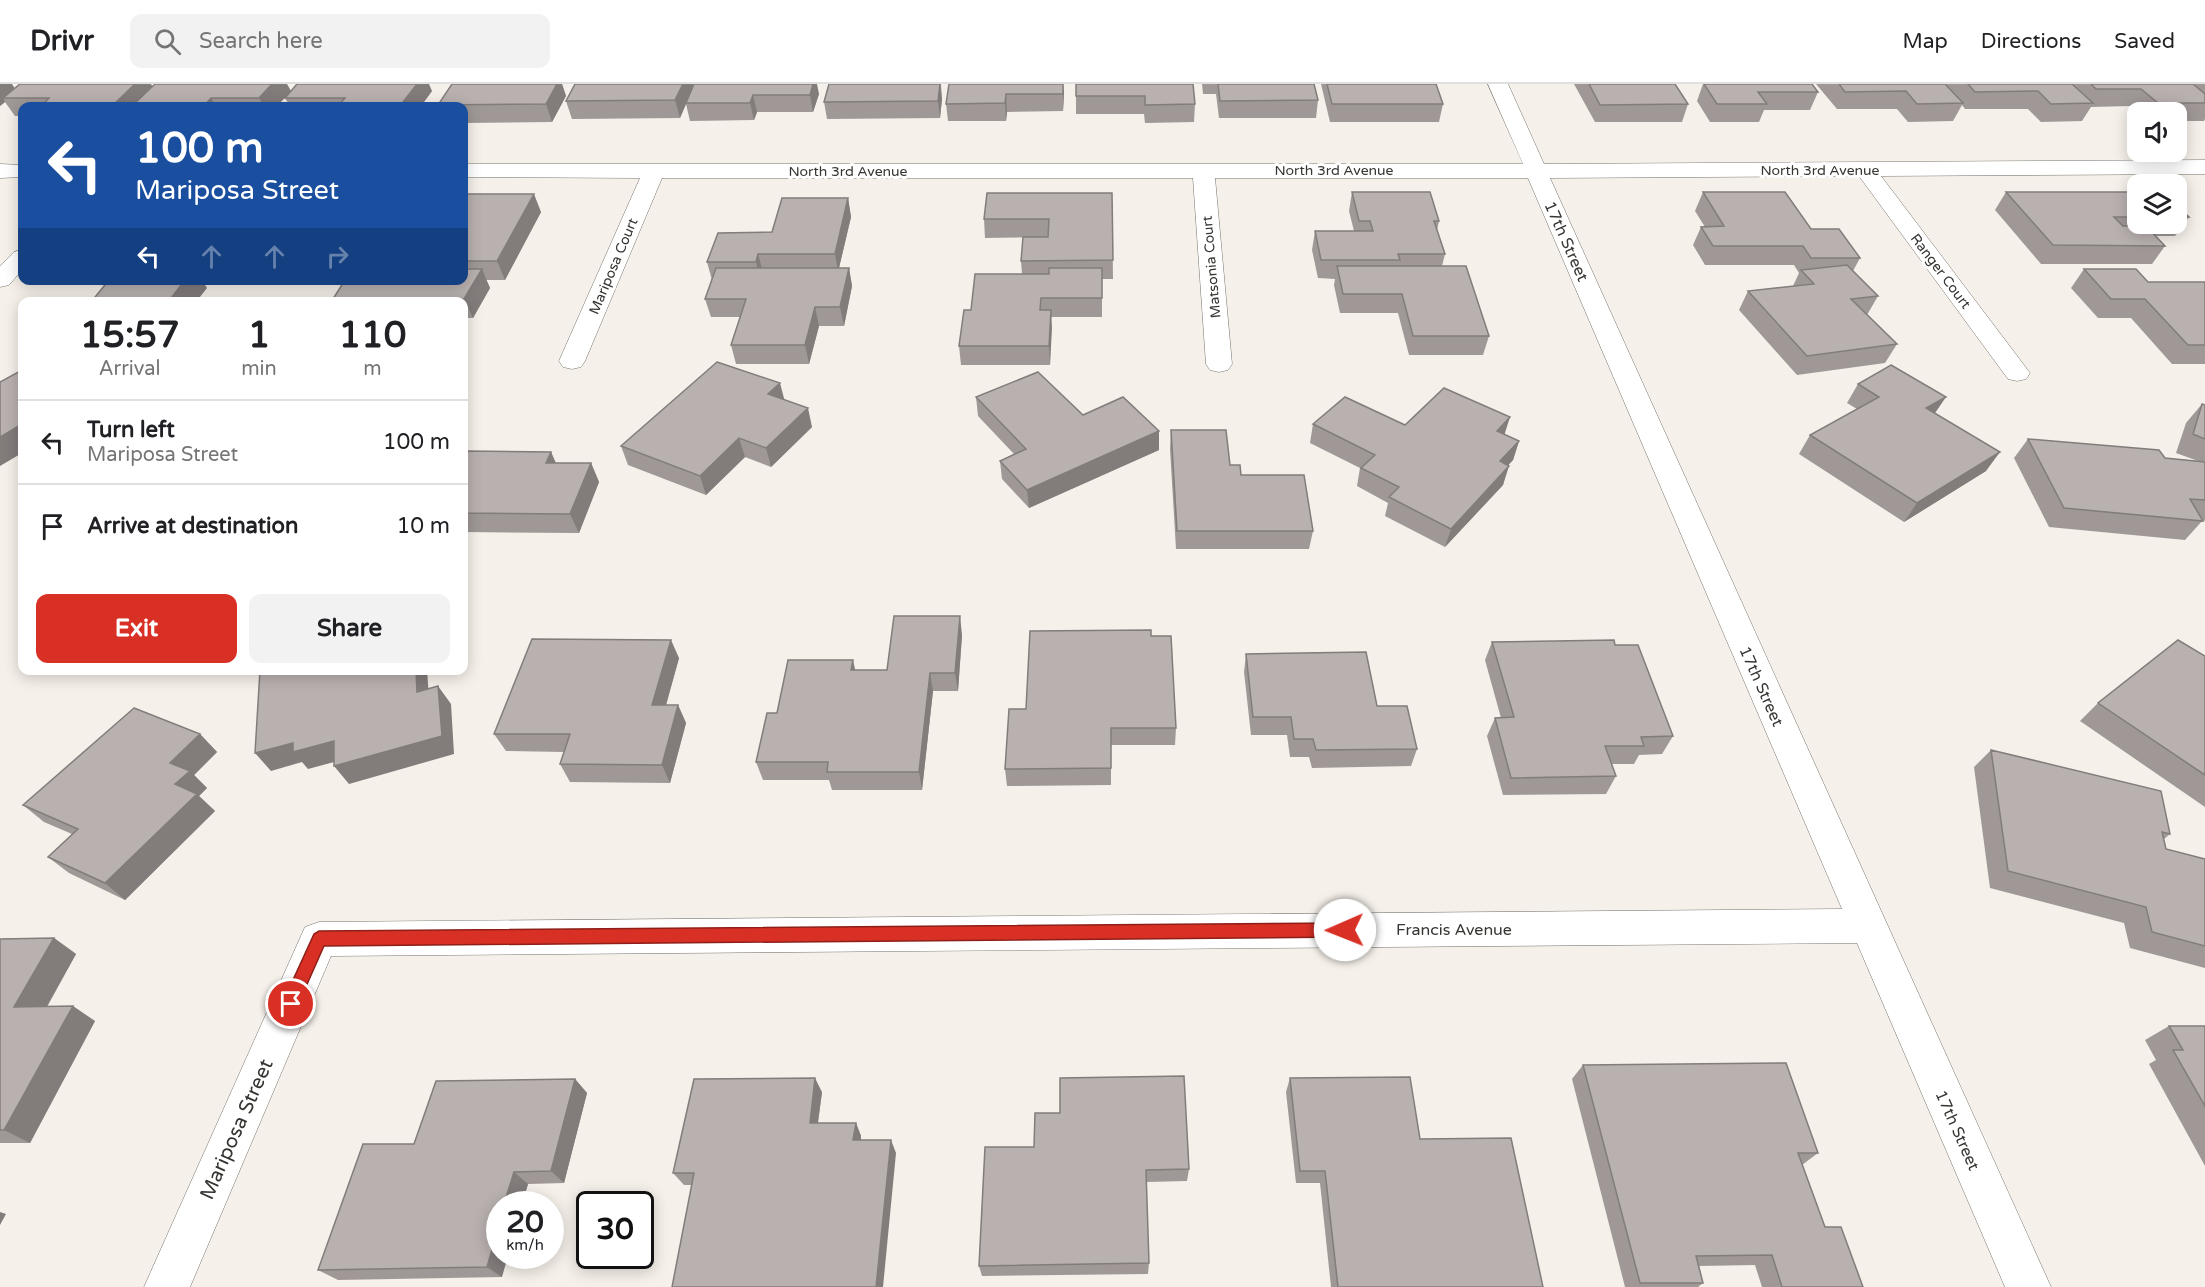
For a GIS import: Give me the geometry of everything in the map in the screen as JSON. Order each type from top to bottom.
[{"type":"street","name":"17th Street","points":[[1498,84],[2028,1287]]},
{"type":"street","name":"North 3rd Avenue","points":[[468,171],[2205,167]]},
{"type":"street","name":"Ranger Court","points":[[1865,169],[2018,373]]},
{"type":"street","name":"Matsonia Court","points":[[1203,170],[1219,364]]},
{"type":"street","points":[[0,171],[18,171]]},
{"type":"street","name":"Mariposa Court","points":[[573,361],[654,171]]},
{"type":"street","points":[[0,280],[18,261]]},
{"type":"street","name":"Francis Avenue","points":[[319,939],[1868,926]]},
{"type":"street","name":"Mariposa Street","points":[[167,1287],[319,939]]},
{"type":"building","points":[[20,84],[135,84],[116,102],[45,102],[49,98],[3,98]]},
{"type":"building","points":[[155,84],[272,84],[259,98],[211,98],[208,102],[136,102]]},
{"type":"building","points":[[297,84],[417,84],[403,102],[342,102],[345,98],[285,98]]},
{"type":"building","points":[[452,84],[557,84],[546,104],[468,105],[468,102],[440,102]]},
{"type":"building","points":[[575,84],[683,84],[675,100],[566,101]]},
{"type":"building","points":[[694,84],[813,84],[810,95],[753,95],[750,103],[686,103]]},
{"type":"building","points":[[829,84],[940,84],[938,101],[824,102]]},
{"type":"building","points":[[949,84],[1063,84],[1063,94],[1006,94],[1005,103],[946,104]]},
{"type":"building","points":[[1076,84],[1193,84],[1195,104],[1145,105],[1145,96],[1076,96]]},
{"type":"building","points":[[1218,84],[1314,84],[1318,100],[1220,101]]},
{"type":"building","points":[[1327,84],[1436,84],[1443,104],[1332,104]]},
{"type":"building","points":[[1589,84],[1675,84],[1688,104],[1600,105]]},
{"type":"building","points":[[1704,84],[1812,84],[1818,92],[1758,92],[1767,104],[1717,104]]},
{"type":"building","points":[[1839,84],[1945,84],[1963,103],[1917,104],[1906,91],[1845,92]]},
{"type":"building","points":[[1968,84],[2072,84],[2093,103],[2051,104],[2038,91],[1975,92]]},
{"type":"building","points":[[2091,84],[2193,84],[2205,94],[2205,103],[2157,102],[2141,89],[2096,89]]},
{"type":"building","points":[[1352,192],[1430,192],[1439,221],[1434,221],[1445,254],[1398,254],[1400,260],[1321,260],[1315,231],[1373,231],[1370,221],[1359,221]]},
{"type":"building","points":[[1703,192],[1785,192],[1811,229],[1839,229],[1860,258],[1811,258],[1803,246],[1713,246],[1701,227],[1724,226]]},
{"type":"building","points":[[2006,192],[2127,192],[2127,217],[2114,217],[2123,226],[2127,226],[2127,234],[2154,234],[2165,246],[2053,245]]},
{"type":"building","points":[[987,193],[1112,193],[1113,260],[1021,261],[1023,237],[1048,237],[1049,219],[984,219]]},
{"type":"building","points":[[468,194],[534,194],[497,261],[468,261]]},
{"type":"building","points":[[782,198],[848,198],[835,254],[758,254],[756,262],[707,262],[718,233],[772,232]]},
{"type":"building","points":[[1847,265],[1878,296],[1851,299],[1897,344],[1807,356],[1748,291],[1814,284],[1801,270]]},
{"type":"building","points":[[1337,266],[1466,266],[1489,336],[1413,336],[1402,294],[1343,294]]},
{"type":"building","points":[[716,268],[849,268],[840,307],[815,307],[805,345],[731,345],[746,299],[705,299]]},
{"type":"building","points":[[1049,268],[1102,268],[1102,298],[1041,298],[1040,310],[1051,310],[1049,346],[959,346],[964,310],[971,310],[975,274],[1049,274]]},
{"type":"building","points":[[468,269],[482,269],[465,297],[334,297],[342,285],[468,285]]},
{"type":"building","points":[[2084,269],[2136,269],[2148,282],[2205,282],[2205,345],[2188,345],[2145,299],[2111,299]]},
{"type":"building","points":[[105,285],[181,285],[172,297],[95,297]]},
{"type":"building","points":[[717,362],[780,383],[768,394],[808,408],[766,448],[739,438],[700,476],[621,446]]},
{"type":"building","points":[[1891,365],[1946,397],[1926,408],[2000,452],[1917,503],[1810,435],[1879,397],[1858,384]]},
{"type":"building","points":[[18,372],[18,426],[0,437],[0,382]]},
{"type":"building","points":[[1038,372],[1083,415],[1123,397],[1159,431],[1027,490],[1000,461],[1026,449],[976,397]]},
{"type":"building","points":[[1444,388],[1510,417],[1497,431],[1519,441],[1500,461],[1509,466],[1451,529],[1389,497],[1399,487],[1361,468],[1375,455],[1313,424],[1345,397],[1405,425]]},
{"type":"building","points":[[2202,404],[2205,405],[2205,439],[2193,434]]},
{"type":"building","points":[[1171,430],[1226,430],[1230,465],[1240,465],[1241,475],[1304,475],[1313,531],[1177,531]]},
{"type":"building","points":[[2028,439],[2159,450],[2165,458],[2205,462],[2205,500],[2190,499],[2203,521],[2064,508]]},
{"type":"building","points":[[468,451],[551,452],[546,463],[591,463],[570,514],[468,513]]},
{"type":"building","points":[[894,616],[960,616],[955,673],[930,673],[919,772],[827,772],[828,762],[756,762],[767,713],[777,713],[788,660],[853,660],[851,670],[887,670]]},
{"type":"building","points":[[1151,630],[1151,636],[1171,636],[1176,728],[1111,728],[1111,768],[1005,769],[1009,709],[1026,709],[1030,631]]},
{"type":"building","points":[[532,639],[671,640],[652,705],[678,705],[662,765],[560,764],[570,734],[494,734]]},
{"type":"building","points":[[1614,640],[1615,645],[1638,645],[1673,736],[1641,737],[1644,746],[1605,746],[1616,776],[1511,778],[1495,718],[1514,717],[1492,642]]},
{"type":"building","points":[[2178,640],[2205,656],[2205,775],[2098,703]]},
{"type":"building","points":[[1366,652],[1377,706],[1407,706],[1417,749],[1316,750],[1313,739],[1294,739],[1291,717],[1253,717],[1246,654]]},
{"type":"building","points":[[260,675],[416,675],[417,692],[438,686],[442,736],[334,766],[334,741],[293,752],[293,743],[255,753]]},
{"type":"building","points":[[134,708],[200,734],[170,763],[190,771],[175,784],[197,794],[105,883],[48,857],[78,829],[23,805]]},
{"type":"building","points":[[1991,750],[2161,791],[2170,834],[2162,832],[2166,849],[2205,859],[2205,946],[2152,932],[2146,907],[2008,871]]},
{"type":"building","points":[[54,938],[14,1007],[73,1006],[4,1130],[0,1130],[0,939]]},
{"type":"building","points":[[2169,1026],[2205,1026],[2205,1106],[2173,1050],[2183,1050]]},
{"type":"building","points":[[1786,1063],[1818,1153],[1798,1153],[1825,1227],[1841,1227],[1863,1287],[1782,1287],[1772,1255],[1696,1256],[1703,1283],[1640,1283],[1583,1065]]},
{"type":"building","points":[[1184,1076],[1189,1169],[1146,1170],[1149,1263],[979,1266],[985,1147],[1034,1147],[1035,1113],[1060,1113],[1060,1078]]},
{"type":"building","points":[[1410,1077],[1420,1139],[1511,1138],[1543,1287],[1338,1287],[1325,1171],[1300,1171],[1290,1078]]},
{"type":"building","points":[[815,1078],[810,1123],[856,1123],[853,1140],[891,1140],[876,1287],[672,1287],[694,1173],[673,1173],[694,1079]]},
{"type":"building","points":[[575,1079],[551,1171],[514,1172],[508,1191],[486,1191],[486,1267],[318,1270],[363,1144],[414,1144],[436,1081]]},
{"type":"route","points":[[291,1004],[319,939],[1345,930]]}]
